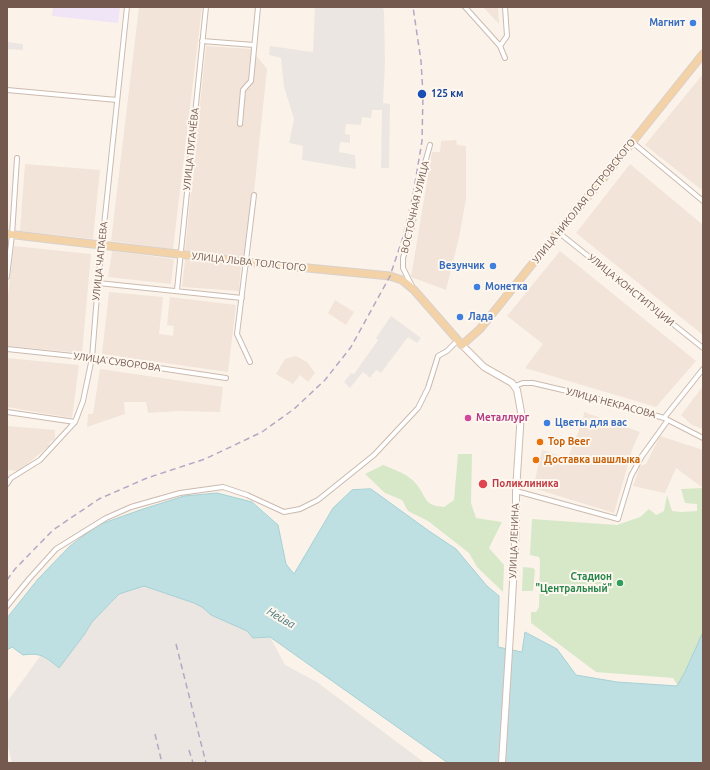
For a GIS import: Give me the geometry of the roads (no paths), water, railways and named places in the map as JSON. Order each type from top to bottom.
[{"type":"main road","name":"УЛИЦА НИКОЛАЯ ОСТРОВСКОГО","points":[[460,343],[480,329],[703,54]]},
{"type":"main road","name":"УЛИЦА ЛЬВА ТОЛСТОГО","points":[[10,234],[246,262],[390,276],[402,280],[414,290],[460,343]]},
{"type":"main road","points":[[460,343],[484,367],[515,386]]},
{"type":"main road","name":"УЛИЦА ЛЕНИНА","points":[[502,763],[512,618],[516,491],[521,412],[515,386]]},
{"type":"street","name":"УЛИЦА ЧАПАЕВА","points":[[7,484],[9,478],[40,460],[75,422],[83,401],[92,358],[98,283],[127,7]]},
{"type":"street","name":"УЛИЦА ПУГАЧЁВА","points":[[177,290],[206,7]]},
{"type":"street","points":[[240,124],[243,90],[251,81],[258,7]]},
{"type":"street","points":[[465,7],[500,46],[505,58]]},
{"type":"street","points":[[500,46],[507,36],[505,7]]},
{"type":"street","points":[[202,41],[254,45]]},
{"type":"street","points":[[7,90],[117,100]]},
{"type":"street","points":[[632,142],[703,201]]},
{"type":"street","name":"ВОСТОЧНАЯ УЛИЦА","points":[[414,290],[403,268],[403,258],[411,232],[430,145]]},
{"type":"street","points":[[7,278],[17,158]]},
{"type":"street","points":[[250,362],[237,334],[254,195]]},
{"type":"street","name":"УЛИЦА КОНСТИТУЦИИ","points":[[558,232],[703,348]]},
{"type":"street","points":[[98,283],[177,290],[242,298]]},
{"type":"street","points":[[7,606],[28,579],[56,550],[106,518],[131,507],[180,493],[223,487],[247,495],[284,512],[300,509],[318,500],[374,455],[418,408],[428,388],[438,356],[460,343]]},
{"type":"street","name":"УЛИЦА СУВОРОВА","points":[[7,349],[92,358],[226,378]]},
{"type":"street","points":[[516,491],[618,519],[631,476],[642,456],[666,419],[703,369]]},
{"type":"street","name":"УЛИЦА НЕКРАСОВА","points":[[515,386],[523,383],[533,384],[584,396],[666,419],[703,438]]},
{"type":"street","points":[[7,412],[75,422]]},
{"type":"water","name":"Нейва","points":[[371,489],[456,549],[487,586],[499,596],[498,647],[522,652],[525,632],[557,649],[576,675],[617,682],[677,686],[703,632],[703,763],[448,763],[270,637],[253,638],[247,631],[211,615],[202,607],[194,603],[144,586],[119,594],[92,622],[59,668],[42,656],[34,654],[23,655],[12,647],[7,650],[7,618],[38,579],[70,546],[98,525],[184,496],[217,493],[252,502],[278,525],[286,564],[294,574],[333,508],[352,490]]},
{"type":"railway","points":[[7,580],[15,569],[53,530],[99,499],[147,478],[205,459],[262,432],[294,409],[325,380],[351,347],[390,276],[403,237],[413,195],[422,141],[423,94],[421,61],[413,7]]},
{"type":"railway","points":[[176,644],[206,763]]},
{"type":"railway","points":[[155,734],[162,763]]},
{"type":"railway","points":[[189,750],[193,763]]},
{"type":"place","name":"Магнит","points":[[693,23]]},
{"type":"place","name":"125 км","points":[[422,94]]},
{"type":"place","name":"Везунчик","points":[[493,266]]},
{"type":"place","name":"Монетка","points":[[477,287]]},
{"type":"place","name":"Лада","points":[[460,317]]},
{"type":"place","name":"Металлург","points":[[468,418]]},
{"type":"place","name":"Цветы для вас","points":[[547,423]]},
{"type":"place","name":"Top Beer","points":[[540,442]]},
{"type":"place","name":"Доставка шашлыка","points":[[536,460]]},
{"type":"place","name":"Поликлиника","points":[[483,484]]},
{"type":"place","name":"Стадион \"Центральный\"","points":[[620,583]]}]
